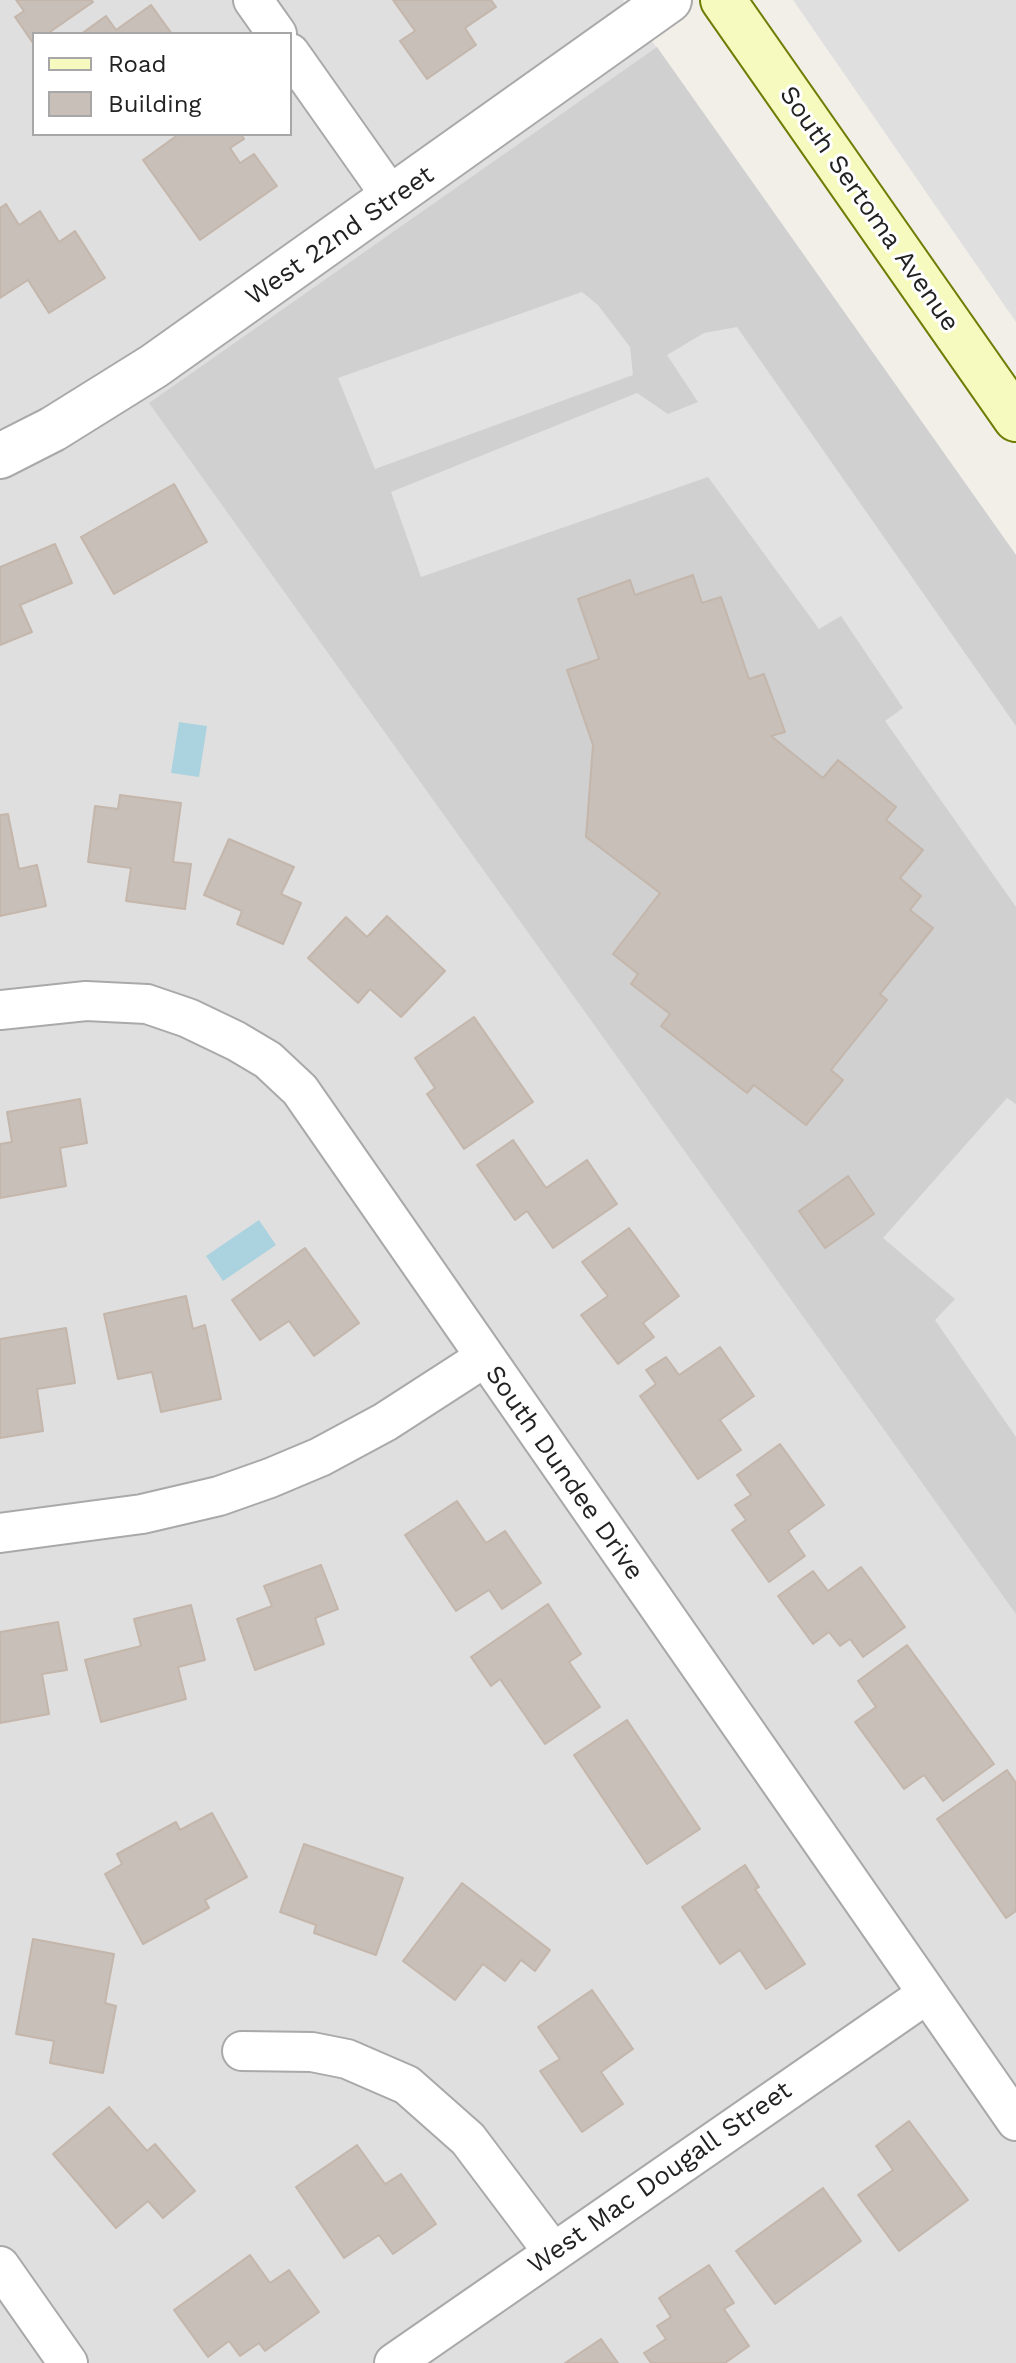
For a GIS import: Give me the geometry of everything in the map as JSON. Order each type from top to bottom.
[{"type":"main road","name":"South Sertoma Avenue","points":[[723,0],[1016,419]]},
{"type":"street","points":[[253,0],[276,32]]},
{"type":"street","name":"West 22nd Street","points":[[0,456],[53,429],[154,366],[669,0]]},
{"type":"street","points":[[292,56],[393,199]]},
{"type":"street","name":"South Dundee Drive","points":[[0,1010],[86,1001],[147,1004],[188,1018],[268,1060],[300,1090],[1016,2121]]},
{"type":"street","points":[[0,1533],[142,1514],[219,1496],[257,1483],[320,1457],[385,1422],[484,1358]]},
{"type":"street","name":"West Mac Dougall Street","points":[[394,2363],[927,1994]]},
{"type":"street","points":[[242,2051],[312,2052],[335,2056],[407,2085],[468,2139],[553,2252]]},
{"type":"street","points":[[0,2266],[68,2363]]},
{"type":"shaded area","points":[[0,0],[623,0],[1016,555],[1016,2363],[0,2363]]},
{"type":"shaded area","points":[[793,0],[1016,0],[1016,322]]},
{"type":"shaded area","points":[[657,47],[1016,555],[1016,1614],[149,403]]},
{"type":"shaded area","points":[[582,292],[598,305],[630,347],[633,375],[375,469],[338,378]]},
{"type":"shaded area","points":[[737,327],[1016,726],[1016,907],[885,721],[903,708],[841,616],[819,629],[708,477],[421,577],[391,492],[637,393],[668,414],[698,402],[667,355],[704,333]]},
{"type":"shaded area","points":[[1007,1098],[1016,1104],[1016,1437],[935,1320],[955,1299],[883,1238]]},
{"type":"water","points":[[179,722],[207,726],[199,777],[171,773]]},
{"type":"water","points":[[259,1220],[276,1245],[223,1281],[206,1256]]},
{"type":"building","points":[[16,0],[93,2],[50,32],[32,32],[32,42],[15,17],[24,11]]},
{"type":"building","points":[[393,0],[491,0],[496,7],[465,28],[476,45],[427,79],[400,41],[415,31]]},
{"type":"building","points":[[151,5],[171,32],[84,32],[106,16],[116,30]]},
{"type":"building","points":[[176,136],[242,136],[244,139],[230,148],[240,163],[254,154],[277,186],[200,240],[143,160]]},
{"type":"building","points":[[6,204],[19,225],[40,211],[59,242],[75,231],[105,278],[49,313],[28,280],[0,298],[0,208]]},
{"type":"building","points":[[174,484],[207,542],[114,594],[81,537]]},
{"type":"building","points":[[55,544],[72,583],[20,605],[32,632],[0,645],[0,567]]},
{"type":"building","points":[[693,575],[702,603],[721,597],[749,679],[764,674],[785,732],[771,736],[823,778],[838,760],[896,807],[886,820],[923,850],[900,878],[921,896],[910,910],[933,928],[880,994],[887,1000],[831,1070],[843,1080],[806,1125],[754,1085],[747,1093],[661,1026],[670,1014],[631,984],[638,974],[613,954],[660,893],[586,837],[593,745],[567,670],[599,659],[578,599],[630,580],[635,595]]},
{"type":"building","points":[[120,795],[181,803],[173,862],[191,864],[185,909],[126,901],[131,868],[88,862],[95,806],[118,809]]},
{"type":"building","points":[[8,814],[19,869],[37,865],[46,906],[0,916],[0,815]]},
{"type":"building","points":[[229,839],[294,867],[281,894],[301,903],[283,944],[237,924],[242,911],[204,895]]},
{"type":"building","points":[[387,916],[445,971],[401,1017],[370,989],[358,1003],[308,958],[346,917],[367,937]]},
{"type":"building","points":[[474,1017],[533,1102],[464,1149],[427,1094],[435,1088],[415,1058]]},
{"type":"building","points":[[80,1099],[87,1143],[60,1148],[66,1186],[0,1198],[0,1144],[12,1142],[7,1112]]},
{"type":"building","points":[[513,1140],[546,1188],[587,1160],[617,1204],[553,1248],[527,1211],[515,1220],[477,1165]]},
{"type":"building","points":[[848,1176],[874,1214],[825,1248],[799,1211]]},
{"type":"building","points":[[629,1228],[679,1296],[643,1323],[654,1337],[618,1364],[581,1315],[608,1296],[582,1262]]},
{"type":"building","points":[[305,1248],[359,1323],[314,1356],[289,1321],[260,1340],[232,1300]]},
{"type":"building","points":[[186,1296],[193,1329],[205,1325],[221,1399],[161,1412],[152,1372],[118,1379],[104,1314]]},
{"type":"building","points":[[66,1328],[75,1383],[37,1389],[43,1431],[0,1438],[0,1339]]},
{"type":"building","points":[[720,1347],[754,1396],[720,1420],[741,1450],[698,1479],[640,1396],[656,1384],[646,1370],[666,1357],[679,1375]]},
{"type":"building","points":[[780,1444],[824,1505],[788,1531],[805,1556],[769,1582],[732,1530],[746,1520],[735,1505],[751,1495],[737,1475]]},
{"type":"building","points":[[457,1501],[486,1543],[505,1531],[541,1583],[502,1609],[489,1590],[456,1611],[405,1535]]},
{"type":"building","points":[[321,1565],[338,1609],[315,1618],[324,1644],[255,1670],[237,1619],[272,1606],[264,1586]]},
{"type":"building","points":[[861,1567],[905,1627],[863,1657],[850,1639],[840,1646],[829,1632],[813,1644],[778,1596],[813,1571],[828,1591]]},
{"type":"building","points":[[548,1604],[581,1654],[569,1662],[600,1707],[545,1744],[500,1679],[491,1686],[471,1657]]},
{"type":"building","points":[[191,1605],[205,1660],[178,1667],[186,1699],[101,1722],[85,1660],[141,1646],[134,1619]]},
{"type":"building","points":[[58,1622],[67,1670],[42,1674],[49,1714],[0,1723],[0,1632]]},
{"type":"building","points":[[907,1645],[994,1764],[943,1801],[924,1775],[904,1789],[855,1722],[876,1707],[858,1681]]},
{"type":"building","points":[[627,1720],[700,1829],[647,1864],[574,1755]]},
{"type":"building","points":[[1007,1770],[1016,1783],[1016,1911],[1006,1918],[937,1819]]},
{"type":"building","points":[[212,1813],[247,1877],[205,1900],[209,1908],[143,1944],[105,1874],[122,1864],[117,1854],[176,1822],[180,1830]]},
{"type":"building","points":[[304,1844],[403,1878],[376,1955],[314,1933],[316,1925],[280,1912]]},
{"type":"building","points":[[745,1865],[759,1887],[755,1889],[805,1964],[766,1989],[740,1950],[720,1964],[682,1907]]},
{"type":"building","points":[[462,1883],[550,1950],[535,1971],[521,1960],[505,1981],[483,1964],[455,2000],[403,1961]]},
{"type":"building","points":[[33,1939],[114,1954],[105,2003],[116,2006],[103,2073],[50,2063],[54,2041],[16,2034]]},
{"type":"building","points":[[592,1990],[633,2049],[601,2072],[623,2104],[582,2132],[540,2071],[560,2059],[538,2027]]},
{"type":"building","points":[[109,2107],[147,2151],[155,2144],[195,2191],[163,2218],[148,2201],[116,2228],[53,2154]]},
{"type":"building","points":[[909,2121],[968,2200],[899,2251],[858,2195],[893,2170],[876,2146]]},
{"type":"building","points":[[357,2145],[385,2184],[401,2174],[436,2224],[393,2254],[379,2235],[344,2258],[296,2187]]},
{"type":"building","points":[[823,2188],[861,2241],[775,2304],[736,2251]]},
{"type":"building","points":[[250,2255],[270,2283],[289,2270],[319,2312],[265,2351],[259,2343],[240,2356],[229,2341],[208,2357],[174,2310]]},
{"type":"building","points":[[709,2265],[734,2303],[724,2309],[749,2346],[725,2363],[651,2363],[644,2353],[666,2339],[657,2326],[671,2317],[659,2298]]},
{"type":"building","points":[[601,2339],[618,2363],[565,2363]]}]
